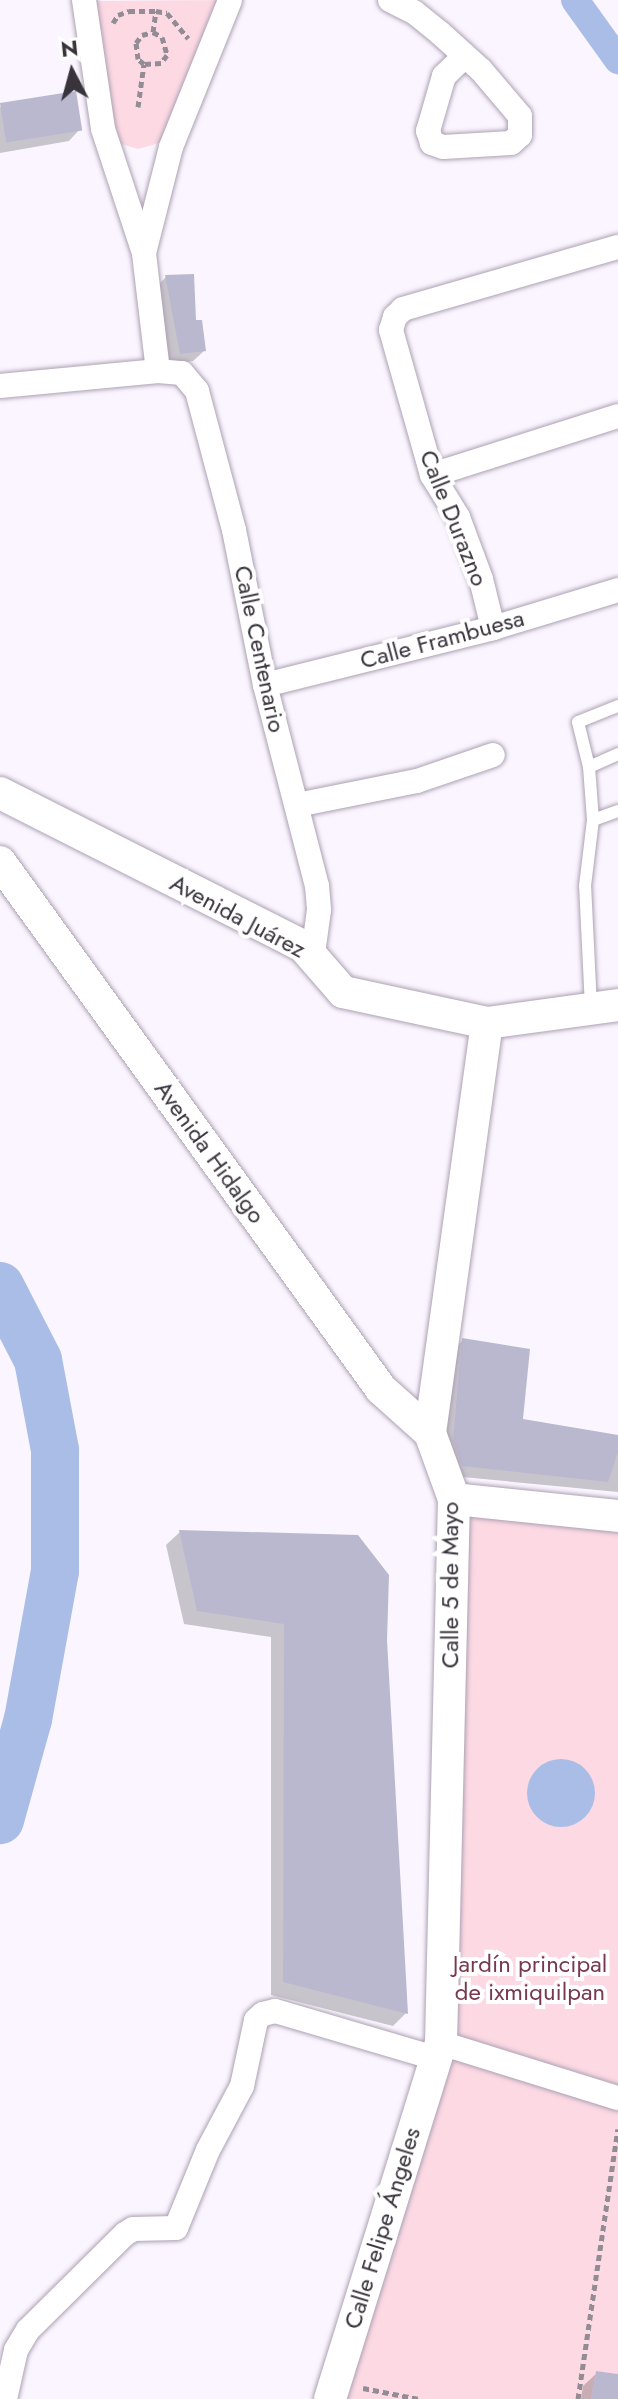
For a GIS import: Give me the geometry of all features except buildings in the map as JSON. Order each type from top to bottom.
[{"type":"main road","name":"Avenida Juárez","points":[[0,793],[313,954],[325,975],[343,992],[487,1023],[604,1008]]},
{"type":"main road","name":"Avenida Hidalgo","points":[[0,862],[381,1389],[430,1433]]},
{"type":"main road","name":"Calle 5 de Mayo","points":[[438,2050],[454,1499],[430,1433],[487,1023]]},
{"type":"main road","points":[[454,1499],[618,1516]]},
{"type":"main road","name":"Calle Felipe Ángeles","points":[[332,2390],[438,2050]]},
{"type":"street","points":[[0,386],[158,371],[144,253],[103,129],[84,0]]},
{"type":"street","points":[[144,253],[171,147],[230,0]]},
{"type":"street","points":[[390,0],[414,12],[465,56],[520,116],[520,135],[511,143],[443,147],[432,143],[428,131],[444,76],[465,56]]},
{"type":"street","name":"Calle Durazno","points":[[493,628],[481,579],[458,517],[432,475],[391,330],[395,317],[403,309],[618,247]]},
{"type":"street","name":"Calle Centenario","points":[[158,371],[182,373],[197,391],[234,530],[265,685],[317,886],[319,910],[313,954]]},
{"type":"street","points":[[432,475],[618,416]]},
{"type":"street","name":"Calle Frambuesa","points":[[265,685],[493,628],[618,590]]},
{"type":"street","points":[[297,805],[417,781],[493,755]]},
{"type":"street","points":[[5,2399],[16,2350],[28,2330],[125,2234],[133,2229],[176,2228],[208,2150],[242,2086],[256,2020],[263,2014],[275,2011],[618,2098]]},
{"type":"lane","points":[[604,1008],[585,886],[593,820],[589,767],[578,722],[618,706]]},
{"type":"lane","points":[[589,767],[618,754]]},
{"type":"lane","points":[[593,820],[618,811]]},
{"type":"path","points":[[113,23],[118,15],[129,11],[156,11],[167,13],[188,35]]},
{"type":"path","points":[[153,32],[156,11]]},
{"type":"path","points":[[153,32],[162,37],[167,55],[161,63],[144,64],[138,59],[136,43],[142,35],[153,32]]},
{"type":"path","points":[[138,107],[144,64]]},
{"type":"path","points":[[578,2399],[618,2129]]},
{"type":"path","points":[[332,2390],[419,2399]]},
{"type":"green space","points":[[231,0],[177,133],[159,143],[138,149],[118,143],[84,1]]},
{"type":"green space","name":"Jardín principal de ixmiquilpan","points":[[454,1499],[618,1516],[618,2374],[596,2371],[591,2399],[330,2399],[441,2043]]},
{"type":"water","points":[[561,1759],[574,1761],[585,1769],[593,1780],[593,1806],[585,1817],[574,1825],[561,1827],[548,1825],[537,1817],[529,1806],[527,1793],[529,1780],[537,1769],[548,1761]]},
{"type":"waterway","points":[[575,0],[618,60]]},
{"type":"waterway","points":[[0,1286],[38,1360],[55,1450],[55,1571],[28,1719],[0,1820]]}]
